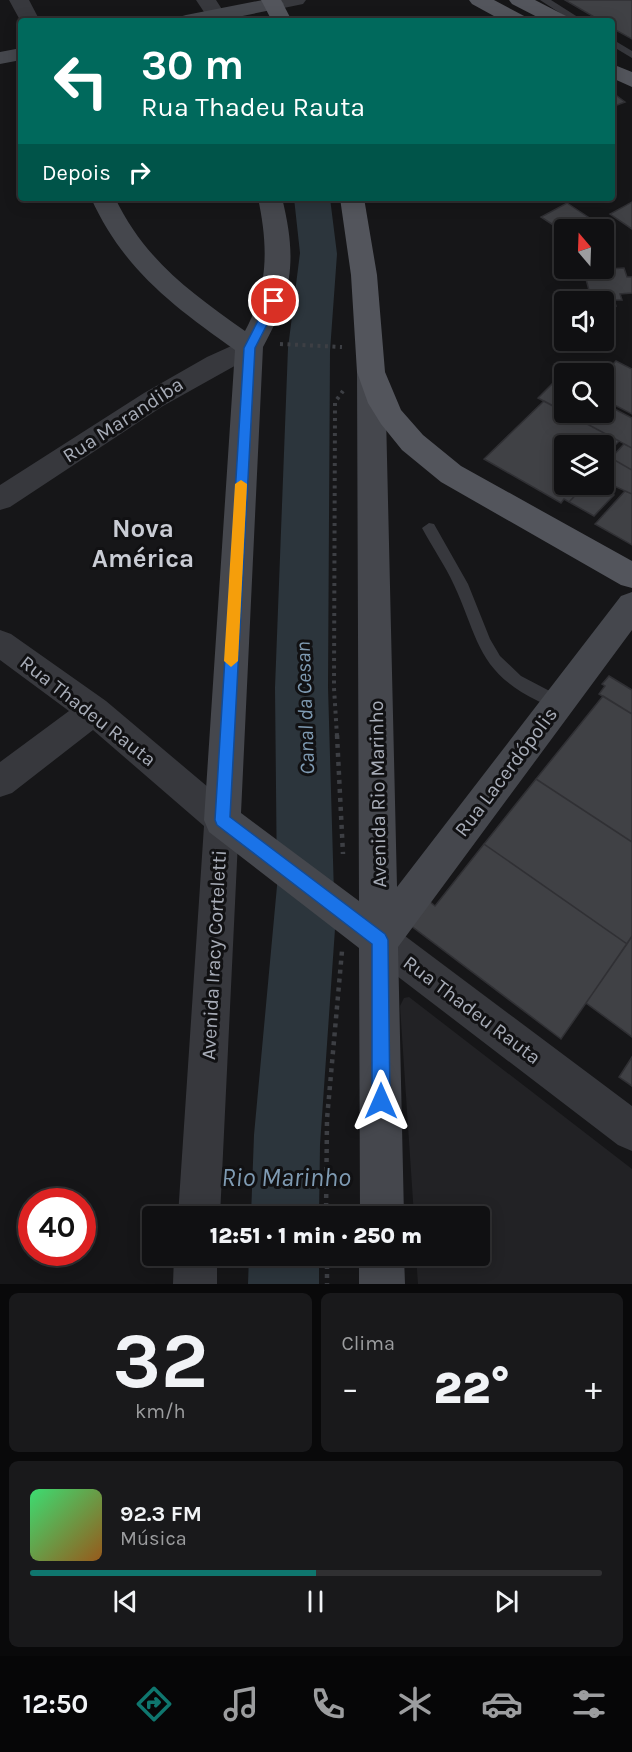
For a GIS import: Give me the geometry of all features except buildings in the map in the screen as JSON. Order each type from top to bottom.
[{"type":"main road","points":[[479,0],[513,18]]},
{"type":"main road","points":[[519,0],[555,18]]},
{"type":"main road","points":[[615,46],[632,56]]},
{"type":"main road","points":[[615,72],[632,80]]},
{"type":"main road","points":[[352,201],[368,321],[360,380],[379,396],[393,420],[412,443],[437,465],[632,576]]},
{"type":"street","points":[[19,0],[28,18]]},
{"type":"street","points":[[196,18],[217,12],[273,8],[296,0]]},
{"type":"street","points":[[0,58],[18,55]]},
{"type":"street","points":[[104,201],[123,238],[142,264],[163,285],[249,348]]},
{"type":"street","name":"Avenida Iracy Corteletti","points":[[200,1206],[249,348],[268,315],[278,285],[281,262],[271,201]]},
{"type":"street","points":[[219,326],[244,323],[268,315]]},
{"type":"street","name":"Rua Marandiba","points":[[0,499],[165,391],[249,348]]},
{"type":"street","name":"Avenida Rio Marinho","points":[[360,380],[380,940],[382,1206]]},
{"type":"street","name":"Rua Lacerdópolis","points":[[380,940],[632,605]]},
{"type":"street","name":"Rua Thadeu Rauta","points":[[0,643],[94,711],[222,820],[267,855],[632,1131]]},
{"type":"street","points":[[0,782],[94,711]]},
{"type":"street","points":[[195,1284],[196,1266]]},
{"type":"street","points":[[382,1266],[382,1284]]},
{"type":"lane","points":[[545,0],[574,18]]},
{"type":"lane","points":[[429,528],[461,584],[479,635],[490,654],[503,670],[519,683],[558,703]]},
{"type":"path","points":[[286,344],[332,346]]},
{"type":"path","points":[[326,1206],[327,1107],[341,910],[334,688],[335,399],[360,380]]},
{"type":"path","points":[[327,1266],[327,1284]]},
{"type":"shaded area","points":[[409,997],[632,1169],[632,1284],[418,1284],[417,1266],[490,1266],[490,1206],[413,1206],[400,1006],[404,998]]},
{"type":"water","name":"Rio Marinho","points":[[294,201],[330,201],[337,254],[330,351],[328,687],[335,929],[320,1145],[319,1206],[251,1206],[254,1135],[277,886],[275,688],[288,348],[300,253]]},
{"type":"water","points":[[249,1266],[319,1266],[319,1284],[248,1284]]},
{"type":"slow traffic","points":[[231,661],[241,484]]},
{"type":"district","name":"Nova América","points":[[143,543]]},
{"type":"route","points":[[274,301],[249,348],[222,820],[380,940],[381,1101]]},
{"type":"water label","name":"Canal da Cesan","points":[[305,708]]}]
